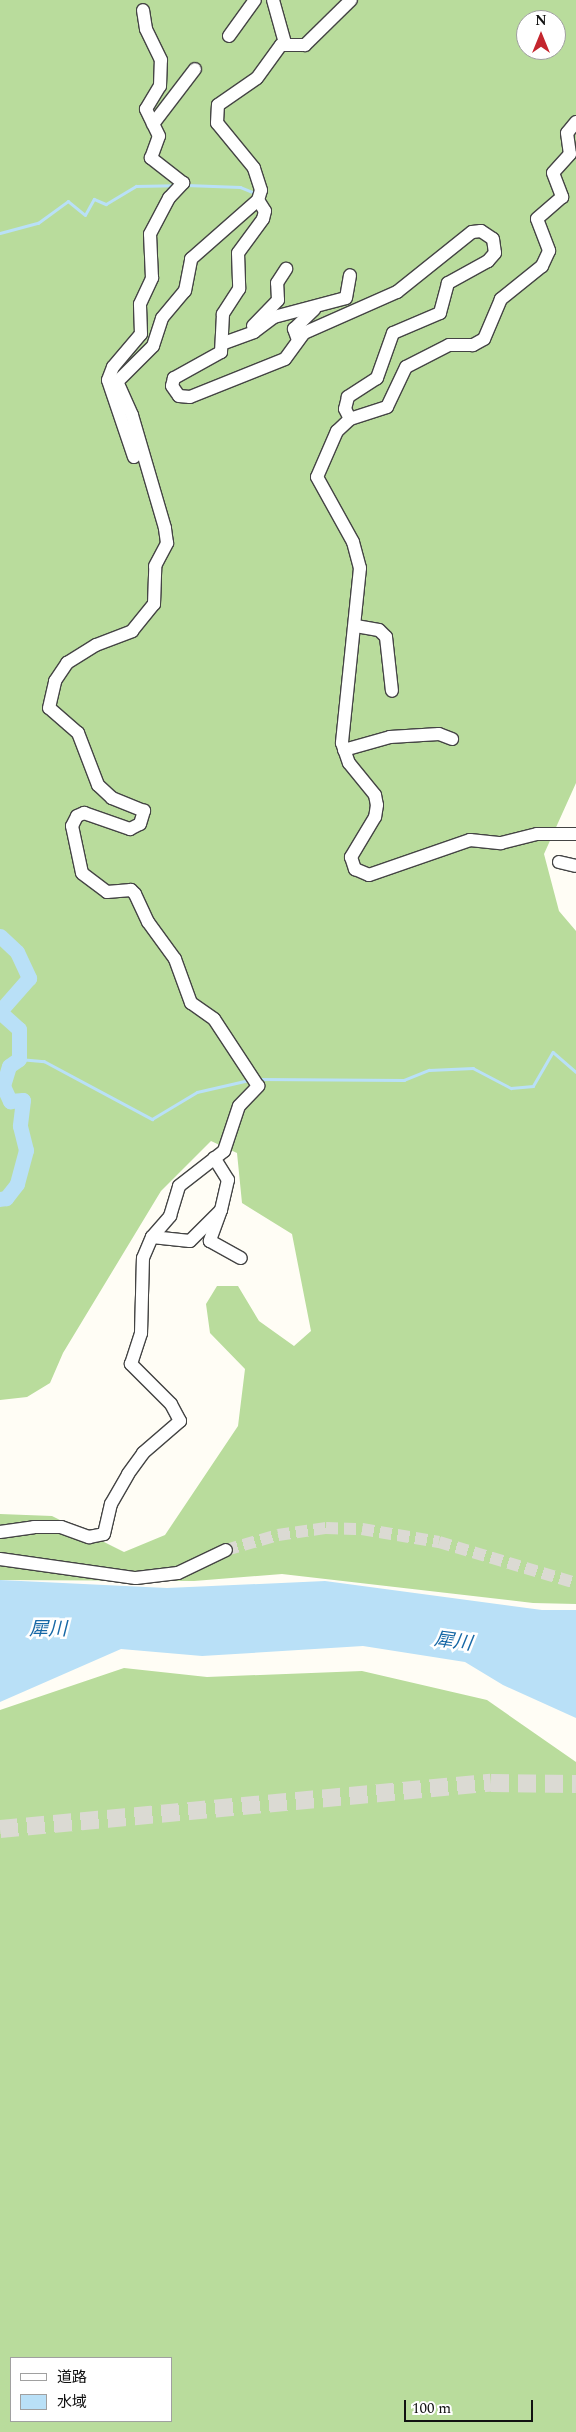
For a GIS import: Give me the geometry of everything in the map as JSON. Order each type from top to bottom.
[{"type":"street","points":[[234,34],[255,0]]},
{"type":"street","points":[[273,0],[285,43]]},
{"type":"street","points":[[285,43],[305,45],[351,0]]},
{"type":"street","points":[[143,10],[142,30],[161,60],[160,86],[146,109],[159,136],[151,158],[183,182],[169,198],[150,234],[152,278],[140,304],[141,334],[113,366],[108,380],[131,443],[147,505],[158,514]]},
{"type":"street","points":[[0,1532],[34,1527],[61,1528],[89,1537],[104,1534],[111,1504],[128,1474],[143,1453],[180,1421],[171,1404],[132,1364],[141,1332],[143,1258],[152,1237],[170,1216],[179,1186],[224,1151],[239,1106],[257,1080],[214,1019],[191,1003],[175,959],[148,922],[135,894],[131,890],[106,892],[82,873],[72,826],[77,816],[84,813],[130,829],[140,824],[144,811],[112,798],[98,784],[78,733],[49,708],[55,681],[68,663],[96,645],[132,630],[151,611],[155,566],[167,543],[132,415],[117,382],[153,346],[162,318],[185,291],[191,258],[258,200],[262,190],[254,168],[226,138],[217,123],[218,105],[257,78],[285,43]]},
{"type":"street","points":[[153,124],[195,69]]},
{"type":"street","points":[[576,122],[567,133],[570,154],[553,173],[562,197],[537,219],[549,251],[542,266],[501,299],[484,339],[473,345],[449,344],[414,363],[405,370],[387,407],[350,419],[337,431],[318,477],[357,554],[356,626],[344,750],[377,804],[375,817],[351,857],[361,874],[470,840],[501,843],[537,834],[576,834]]},
{"type":"street","points":[[224,343],[222,319],[239,289],[238,253],[263,220],[265,211],[258,200]]},
{"type":"street","points":[[286,269],[277,283],[276,304],[251,327],[224,343],[216,357],[174,378],[172,386],[179,396],[190,397],[289,356],[298,340],[315,327],[398,292],[472,232],[481,231],[493,239],[495,253],[488,261],[448,283],[440,313],[393,333],[377,378],[348,397],[345,409],[350,419]]},
{"type":"street","points":[[224,343],[254,332],[274,317],[346,298],[350,275]]},
{"type":"street","points":[[298,340],[294,329],[318,306]]},
{"type":"street","points":[[356,626],[379,630],[386,637],[392,690]]},
{"type":"street","points":[[344,750],[390,737],[439,734],[452,739]]},
{"type":"street","points":[[559,862],[576,866]]},
{"type":"street","points":[[214,1158],[228,1180],[221,1210],[210,1241],[241,1258]]},
{"type":"street","points":[[152,1237],[190,1241],[221,1210]]},
{"type":"street","points":[[0,1558],[136,1578],[178,1573],[226,1550]]},
{"type":"green space","points":[[0,0],[576,0],[576,783],[544,854],[559,911],[576,931],[576,1604],[533,1603],[282,1574],[194,1581],[0,1580],[0,1514],[52,1516],[124,1552],[165,1535],[238,1426],[245,1369],[210,1333],[206,1304],[217,1286],[238,1286],[259,1321],[294,1346],[311,1331],[292,1234],[242,1203],[237,1153],[211,1141],[161,1191],[63,1353],[50,1383],[27,1397],[0,1400]]},
{"type":"green space","points":[[124,1668],[207,1677],[362,1671],[487,1700],[576,1762],[576,2432],[0,2432],[0,1710]]},
{"type":"water","name":"犀川","points":[[0,1580],[167,1588],[325,1581],[542,1610],[576,1610],[576,1718],[503,1685],[465,1662],[363,1646],[202,1656],[121,1649],[0,1702]]},
{"type":"waterway","points":[[0,233],[38,223],[68,201],[85,215],[94,199],[106,204],[136,186],[175,185]]},
{"type":"waterway","points":[[186,185],[240,187],[255,193]]},
{"type":"waterway","points":[[0,936],[17,952],[29,978],[0,1011]]},
{"type":"waterway","points":[[0,1012],[19,1029],[19,1059],[9,1066],[3,1086],[10,1101],[23,1100],[20,1126],[26,1150],[17,1184],[6,1198],[0,1199]]},
{"type":"waterway","points":[[259,1079],[404,1080],[429,1070],[473,1068],[511,1088],[533,1086],[553,1052],[576,1072]]},
{"type":"waterway","points":[[19,1059],[44,1061],[152,1119],[197,1092],[249,1080]]},
{"type":"tunnel","points":[[226,1550],[278,1535],[326,1528],[362,1529],[439,1542],[576,1583]]},
{"type":"tunnel","points":[[0,1829],[491,1783],[576,1784]]}]
